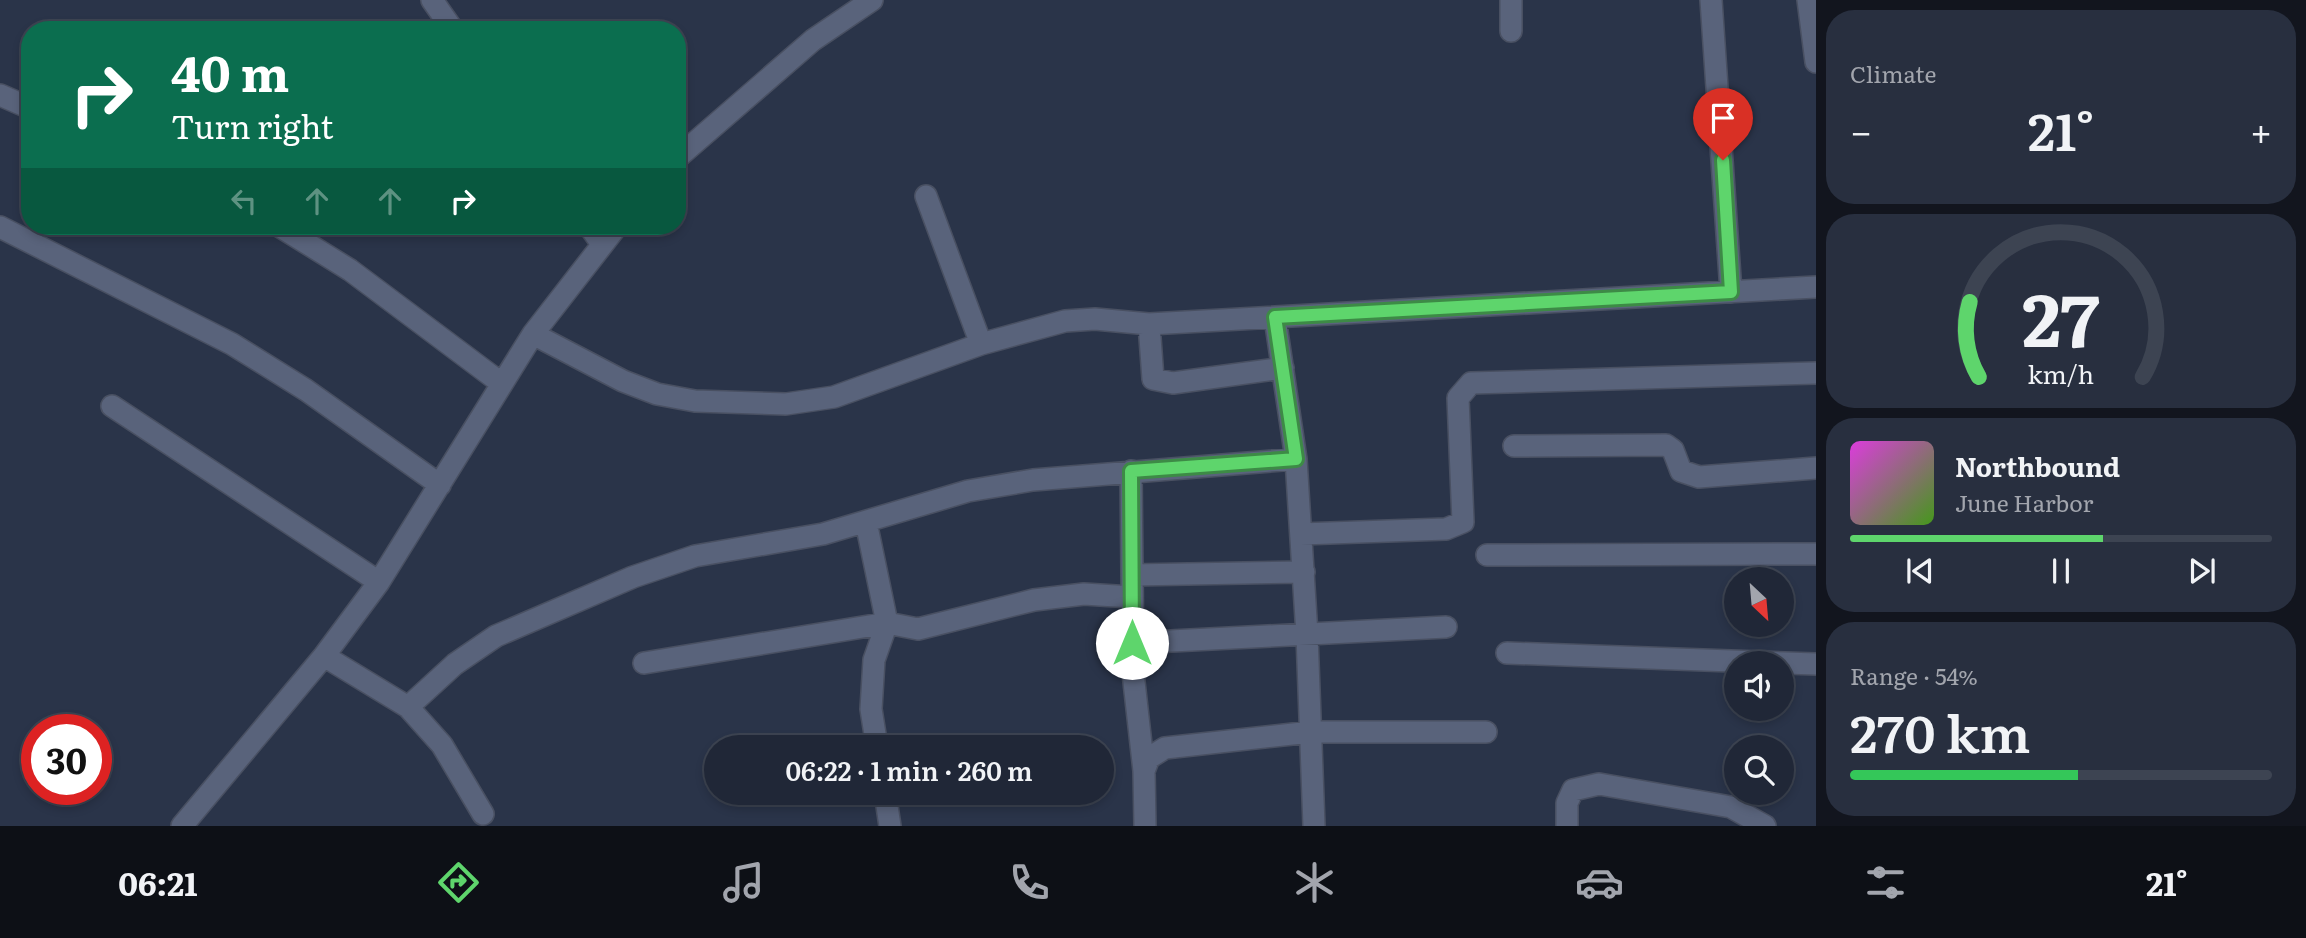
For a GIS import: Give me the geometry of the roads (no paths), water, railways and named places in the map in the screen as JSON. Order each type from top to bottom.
[{"type":"street","points":[[432,0],[447,21]]},
{"type":"street","points":[[686,150],[813,40],[872,0]]},
{"type":"street","points":[[1511,0],[1511,31]]},
{"type":"street","points":[[1711,0],[1731,292]]},
{"type":"street","points":[[1808,0],[1816,62]]},
{"type":"street","points":[[0,95],[21,104]]},
{"type":"street","points":[[926,196],[981,344]]},
{"type":"street","points":[[0,228],[232,344],[306,390],[440,485]]},
{"type":"street","points":[[294,235],[350,270],[501,383]]},
{"type":"street","points":[[595,235],[601,244]]},
{"type":"street","points":[[182,826],[324,656],[379,582],[533,334],[609,235]]},
{"type":"street","points":[[533,334],[623,381],[657,394],[695,401],[786,404],[834,397],[981,344],[1065,321],[1095,319],[1149,324],[1816,287]]},
{"type":"street","points":[[1275,317],[1296,459],[1304,572],[1314,826]]},
{"type":"street","points":[[1149,324],[1153,379],[1173,383],[1283,368]]},
{"type":"street","points":[[1301,534],[1446,530],[1463,522],[1458,398],[1471,383],[1816,373]]},
{"type":"street","points":[[112,406],[379,582]]},
{"type":"street","points":[[1514,446],[1656,443],[1673,450],[1681,471],[1699,477],[1816,468]]},
{"type":"street","points":[[408,707],[455,664],[496,636],[633,577],[695,556],[823,534],[968,491],[1033,480],[1296,459]]},
{"type":"street","points":[[1131,471],[1132,643],[1144,771],[1145,826]]},
{"type":"street","points":[[866,522],[887,623],[874,660],[871,709],[875,735]]},
{"type":"street","points":[[1487,555],[1816,554]]},
{"type":"street","points":[[1132,575],[1304,572]]},
{"type":"street","points":[[644,663],[887,623],[918,629],[1034,600],[1084,593],[1132,597]]},
{"type":"street","points":[[1132,643],[1446,627]]},
{"type":"street","points":[[1507,653],[1816,664]]},
{"type":"street","points":[[324,656],[408,707],[442,745],[483,814]]},
{"type":"street","points":[[1144,771],[1149,758],[1165,748],[1311,732],[1486,732]]},
{"type":"street","points":[[1567,826],[1567,803],[1573,790],[1599,784],[1731,807],[1765,826]]},
{"type":"street","points":[[887,805],[890,826]]}]
